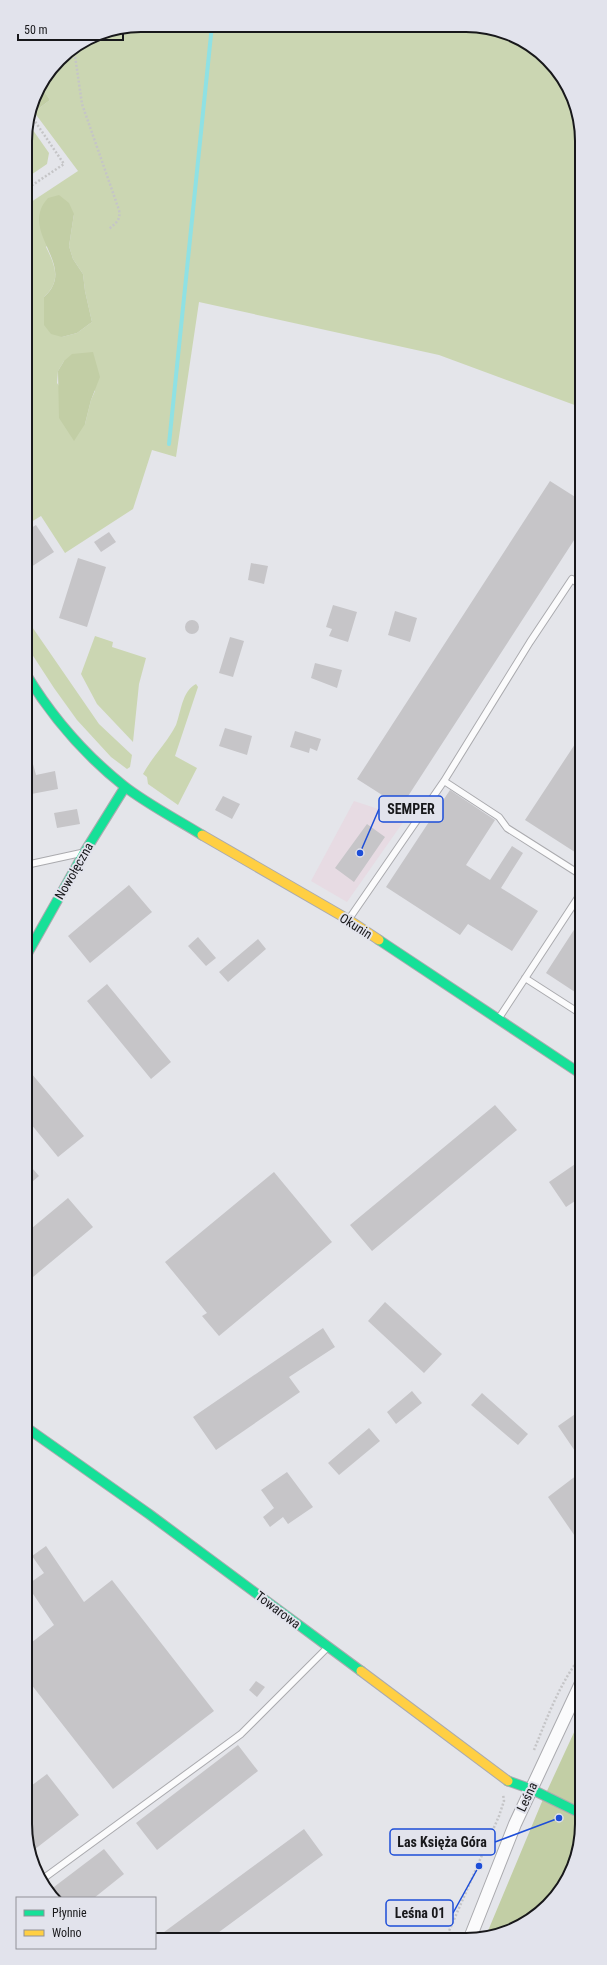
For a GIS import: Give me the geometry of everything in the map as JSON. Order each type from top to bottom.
[{"type":"street","name":"Okunin","points":[[32,684],[42,700],[80,746],[125,787],[203,836],[349,920],[575,1070]]},
{"type":"street","name":"Nowołęczna","points":[[32,945],[84,853],[125,787]]},
{"type":"street","name":"Towarowa","points":[[32,1431],[88,1470],[508,1781],[531,1789],[575,1811]]},
{"type":"street","name":"Leśna","points":[[472,1933],[515,1824],[575,1696]]},
{"type":"lane","points":[[349,920],[444,781],[530,642],[572,580],[575,582]]},
{"type":"lane","points":[[444,781],[499,817],[507,828],[575,871]]},
{"type":"lane","points":[[32,865],[84,853]]},
{"type":"lane","points":[[498,1019],[575,902]]},
{"type":"lane","points":[[525,978],[575,1010]]},
{"type":"lane","points":[[46,1877],[241,1734],[328,1648]]},
{"type":"path","points":[[75,54],[82,104],[119,210],[118,222],[109,229]]},
{"type":"path","points":[[32,185],[64,164],[34,120]]},
{"type":"path","points":[[533,1752],[551,1710],[575,1663]]},
{"type":"path","points":[[448,1933],[499,1816],[504,1801],[502,1792],[504,1788]]},
{"type":"path","points":[[499,1816],[504,1819]]},
{"type":"shaded area","points":[[354,801],[406,818],[347,902],[311,881]]},
{"type":"green space","points":[[133,32],[474,32],[501,38],[521,47],[533,54],[557,80],[564,93],[573,119],[575,133],[575,405],[439,355],[199,302],[176,457],[152,450],[133,509],[65,553],[41,516],[32,521],[32,201],[78,171],[36,114],[37,110],[50,100],[44,91],[50,80],[69,59],[80,50],[99,40],[119,34]],"holes":[[[74,214],[69,246],[73,259],[83,274],[92,322],[77,333],[62,337],[44,297],[50,291],[55,279],[54,267],[46,247]],[[64,361],[95,391],[91,400],[85,424],[57,383],[58,371]]]},
{"type":"green space","points":[[44,91],[50,100],[37,110]]},
{"type":"green space","points":[[33,129],[49,153],[47,164],[32,174]]},
{"type":"green space","points":[[59,195],[69,203],[74,214],[69,246],[73,259],[83,274],[92,322],[77,333],[62,337],[51,334],[44,325],[44,297],[53,286],[55,276],[54,265],[41,231],[39,220],[41,208],[48,198]]},
{"type":"green space","points":[[93,352],[100,377],[91,400],[85,424],[74,441],[59,418],[58,371],[64,361],[72,354]]},
{"type":"green space","points":[[32,627],[99,724],[132,755],[130,767],[127,769],[111,757],[77,720],[32,654]]},
{"type":"green space","points":[[95,636],[113,642],[112,647],[146,658],[139,684],[133,742],[97,704],[81,674]]},
{"type":"green space","points":[[196,684],[198,687],[175,756],[197,768],[178,805],[148,784],[147,777],[143,774],[172,732],[176,725],[185,697],[191,687]]},
{"type":"green space","points":[[575,1730],[575,1832],[567,1866],[557,1885],[538,1906],[527,1915],[514,1922],[488,1931],[541,1804]]},
{"type":"building","points":[[550,481],[575,497],[575,539],[401,807],[357,779]]},
{"type":"building","points":[[36,525],[54,552],[32,566],[32,527]]},
{"type":"building","points":[[109,532],[116,542],[101,552],[94,542]]},
{"type":"building","points":[[78,558],[106,567],[87,627],[59,618]]},
{"type":"building","points":[[251,563],[268,566],[264,584],[248,580]]},
{"type":"building","points":[[333,605],[357,612],[348,642],[329,636],[332,629],[326,627]]},
{"type":"building","points":[[395,611],[417,618],[410,642],[388,635]]},
{"type":"building","points":[[189,620],[195,620],[199,624],[199,630],[195,634],[189,634],[185,630],[185,624]]},
{"type":"building","points":[[230,637],[244,641],[233,677],[219,673]]},
{"type":"building","points":[[315,663],[342,670],[337,688],[311,678]]},
{"type":"building","points":[[225,728],[252,736],[247,755],[219,746]]},
{"type":"building","points":[[295,731],[321,739],[317,751],[310,748],[309,753],[290,747]]},
{"type":"building","points":[[575,744],[575,852],[525,820]]},
{"type":"building","points":[[32,760],[36,775],[55,771],[58,789],[32,794]]},
{"type":"building","points":[[450,790],[495,820],[466,865],[490,880],[512,846],[523,853],[501,888],[538,911],[512,951],[468,924],[460,935],[386,887]]},
{"type":"building","points":[[223,796],[240,804],[232,819],[215,810]]},
{"type":"building","points":[[77,809],[80,824],[57,828],[54,813]]},
{"type":"building","points":[[367,824],[385,837],[354,882],[335,868]]},
{"type":"building","points":[[129,885],[152,912],[90,963],[68,936]]},
{"type":"building","points":[[575,928],[575,992],[546,973]]},
{"type":"building","points":[[198,937],[216,958],[206,966],[188,946]]},
{"type":"building","points":[[258,939],[266,949],[228,982],[219,972]]},
{"type":"building","points":[[107,984],[171,1062],[151,1079],[87,1001]]},
{"type":"building","points":[[32,1074],[84,1136],[58,1157],[32,1125]]},
{"type":"building","points":[[495,1105],[517,1130],[372,1251],[350,1225]]},
{"type":"building","points":[[575,1164],[575,1201],[566,1207],[549,1182]]},
{"type":"building","points":[[32,1168],[39,1176],[32,1182]]},
{"type":"building","points":[[274,1172],[332,1242],[219,1336],[202,1316],[207,1313],[165,1262]]},
{"type":"building","points":[[68,1198],[93,1227],[32,1278],[32,1228]]},
{"type":"building","points":[[385,1302],[442,1354],[424,1373],[368,1321]]},
{"type":"building","points":[[323,1328],[335,1347],[289,1377],[300,1392],[216,1450],[193,1417]]},
{"type":"building","points":[[412,1391],[422,1403],[396,1424],[387,1412]]},
{"type":"building","points":[[482,1393],[528,1434],[518,1445],[471,1405]]},
{"type":"building","points":[[575,1414],[575,1451],[558,1426]]},
{"type":"building","points":[[369,1428],[380,1441],[339,1475],[328,1463]]},
{"type":"building","points":[[287,1472],[313,1507],[288,1524],[283,1517],[270,1527],[263,1517],[274,1508],[261,1490]]},
{"type":"building","points":[[575,1477],[575,1536],[548,1497]]},
{"type":"building","points":[[46,1546],[84,1602],[112,1580],[214,1711],[113,1789],[32,1685],[32,1642],[54,1625],[32,1592],[32,1581],[44,1573],[32,1556]]},
{"type":"building","points":[[256,1681],[265,1687],[257,1697],[249,1690]]},
{"type":"building","points":[[238,1745],[258,1771],[157,1850],[136,1823]]},
{"type":"building","points":[[47,1774],[79,1815],[35,1849],[32,1832],[32,1785]]},
{"type":"building","points":[[304,1829],[323,1855],[218,1933],[163,1933]]},
{"type":"building","points":[[104,1849],[124,1874],[95,1897],[60,1897],[52,1888]]},
{"type":"waterway","points":[[169,444],[211,32]]},
{"type":"traffic: fast","points":[[32,684],[70,734],[110,774],[133,793],[202,835]]},
{"type":"traffic: fast","points":[[32,945],[84,853],[125,787]]},
{"type":"traffic: fast","points":[[379,940],[575,1070]]},
{"type":"traffic: fast","points":[[32,1432],[149,1514],[361,1671]]},
{"type":"traffic: fast","points":[[508,1781],[531,1789],[575,1811]]},
{"type":"traffic: slow","points":[[202,835],[349,920],[379,940]]},
{"type":"traffic: slow","points":[[361,1671],[508,1781]]},
{"type":"place","name":"SEMPER","points":[[360,853]]},
{"type":"place","name":"Las Księża Góra","points":[[559,1818]]},
{"type":"place","name":"Leśna 01","points":[[479,1866]]}]
